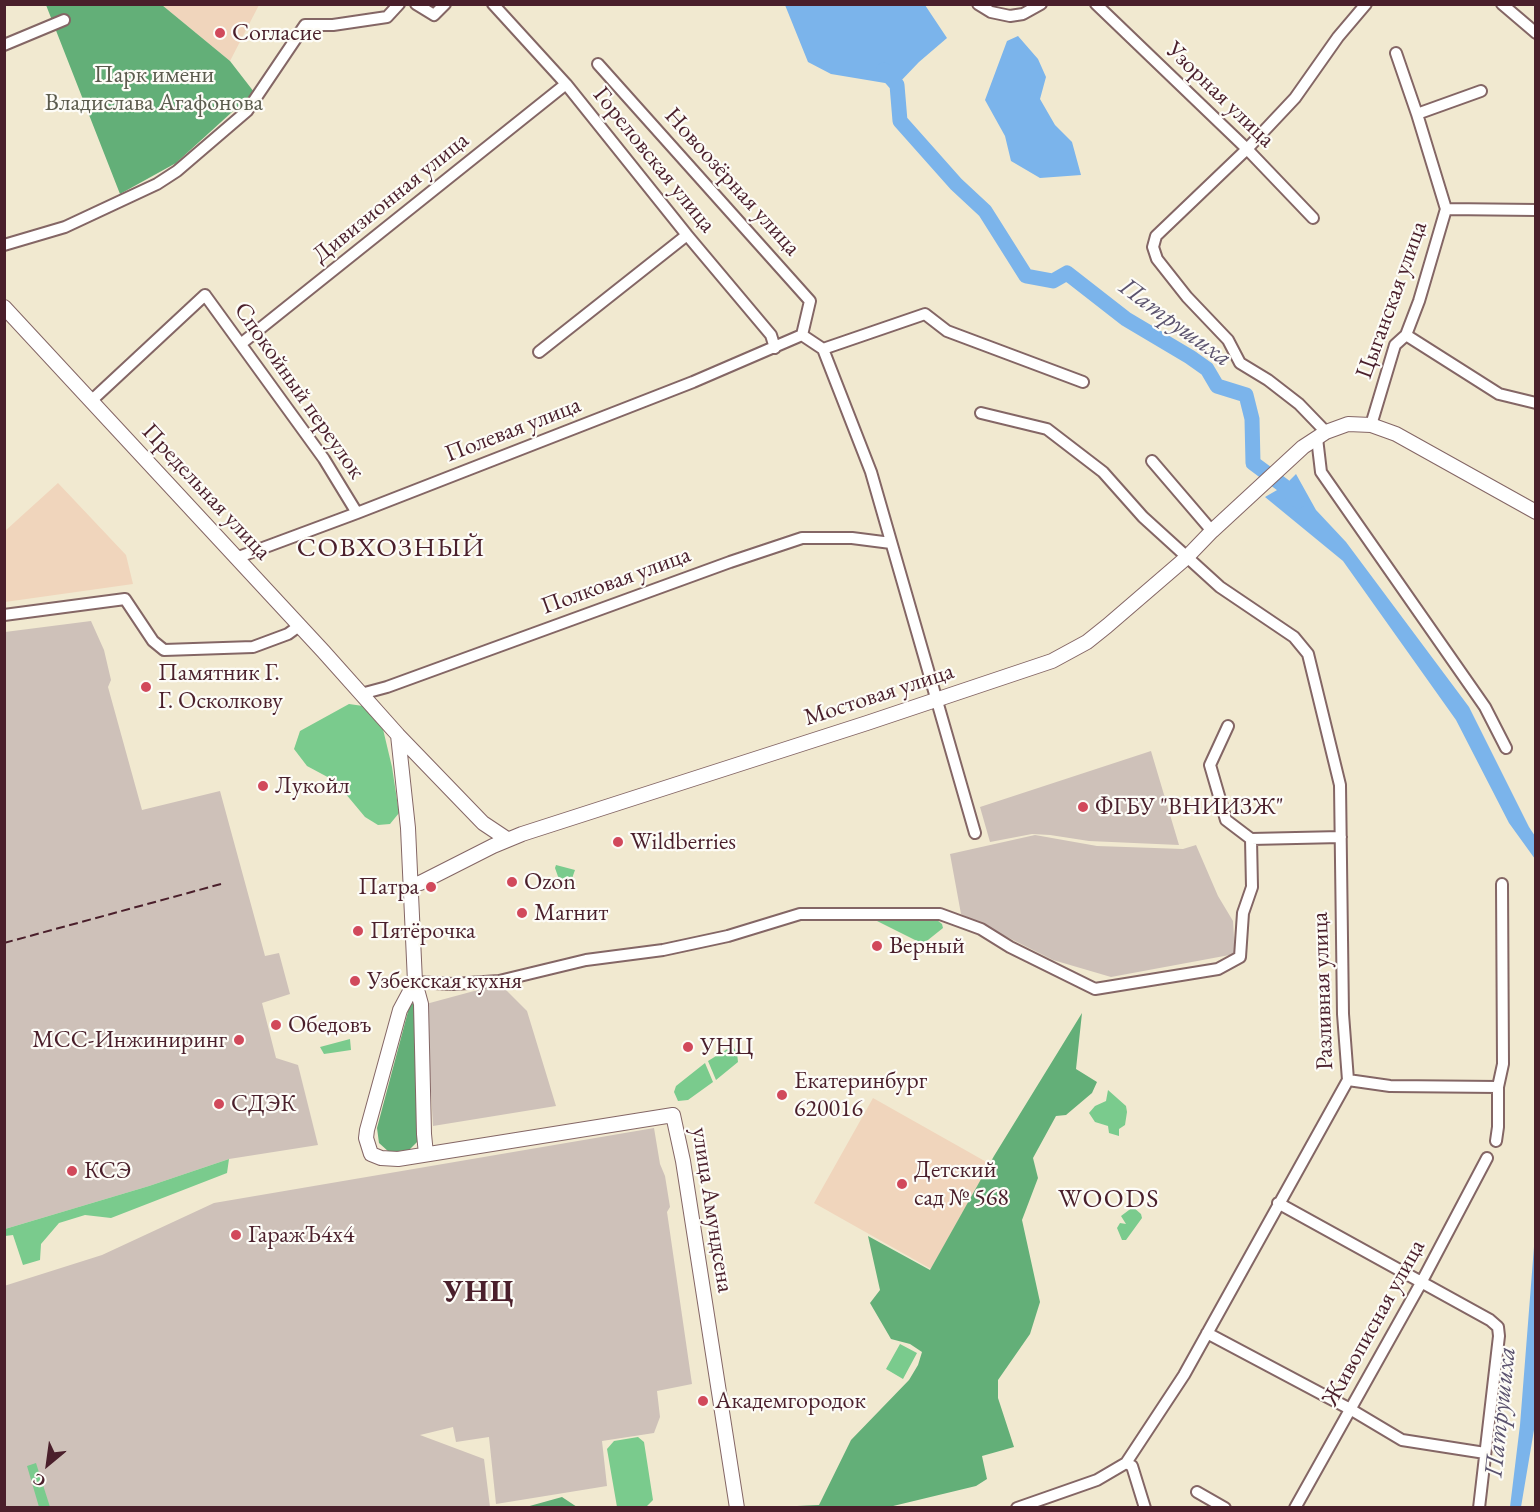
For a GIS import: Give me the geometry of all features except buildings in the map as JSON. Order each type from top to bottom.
[{"type":"street","points":[[4,245],[65,227],[157,184],[177,171],[247,111],[305,25],[333,25],[387,17],[399,4]]},
{"type":"street","points":[[416,4],[434,15],[445,4]]},
{"type":"street","name":"Гореловская улица","points":[[493,4],[566,84],[687,235],[771,335],[775,348]]},
{"type":"street","points":[[978,4],[991,12],[1010,16],[1023,14],[1041,4]]},
{"type":"street","name":"Узорная улица","points":[[1096,4],[1247,149],[1313,218]]},
{"type":"street","points":[[1366,4],[1338,37],[1294,98],[1247,149],[1156,236],[1153,248],[1157,259],[1187,297],[1228,340],[1240,363],[1268,380],[1299,404],[1321,435],[1321,472],[1485,707],[1506,748]]},
{"type":"street","points":[[1502,4],[1536,33]]},
{"type":"street","points":[[4,45],[64,21]]},
{"type":"street","name":"Цыганская улица","points":[[1371,425],[1395,345],[1406,335],[1419,301],[1446,209],[1418,114],[1396,53]]},
{"type":"street","name":"Новоозёрная улица","points":[[598,64],[810,301],[802,335]]},
{"type":"street","name":"Дивизионная улица","points":[[242,343],[566,84]]},
{"type":"street","points":[[1418,114],[1481,91]]},
{"type":"street","points":[[1446,209],[1536,210]]},
{"type":"street","points":[[539,352],[687,235]]},
{"type":"street","name":"Спокойный переулок","points":[[92,401],[205,295],[324,459],[357,513]]},
{"type":"street","name":"Предельная улица","points":[[4,307],[398,735],[483,823],[507,839]]},
{"type":"street","points":[[823,349],[925,314],[947,331],[1083,382]]},
{"type":"street","points":[[802,335],[823,349],[871,472],[975,833]]},
{"type":"street","name":"Полевая улица","points":[[236,558],[357,513],[775,348],[802,335]]},
{"type":"street","points":[[1406,335],[1499,394],[1536,403]]},
{"type":"street","name":"Разливная улица","points":[[981,412],[1047,429],[1103,472],[1143,517],[1220,587],[1294,637],[1308,654],[1340,784],[1343,1014],[1348,1080],[1184,1375],[1126,1463],[1097,1480],[1017,1508]]},
{"type":"street","name":"Мостовая улица","points":[[411,884],[420,883],[507,839],[1052,661],[1087,642],[1107,626],[1186,558],[1254,491],[1303,447],[1321,435],[1348,424],[1371,425]]},
{"type":"street","points":[[1371,425],[1396,434],[1536,512]]},
{"type":"street","points":[[1152,461],[1212,531]]},
{"type":"street","name":"Полковая улица","points":[[361,694],[387,687],[802,538],[852,538],[891,543]]},
{"type":"street","points":[[4,615],[125,599],[153,641],[164,650],[253,646],[288,634],[299,626]]},
{"type":"street","points":[[1228,726],[1210,765],[1226,820],[1251,839],[1341,837]]},
{"type":"street","points":[[398,735],[408,828],[415,982],[421,1004],[426,1154]]},
{"type":"street","points":[[415,982],[453,984],[499,981],[586,960],[663,950],[728,936],[800,914],[940,914],[971,925],[1062,974],[1095,989],[1207,971],[1218,969],[1240,957],[1243,913],[1252,887],[1251,839]]},
{"type":"street","points":[[1496,1141],[1498,1087],[1503,1064],[1503,884]]},
{"type":"street","name":"улица Амундсена","points":[[415,982],[400,1010],[367,1130],[366,1138],[371,1154],[381,1158],[398,1159],[673,1115],[683,1161],[737,1508]]},
{"type":"street","points":[[1348,1080],[1390,1086],[1498,1087]]},
{"type":"street","name":"Живописная улица","points":[[1295,1508],[1421,1283],[1487,1158]]},
{"type":"street","points":[[1278,1203],[1490,1320],[1498,1327],[1499,1336],[1479,1508]]},
{"type":"street","points":[[1207,1333],[1350,1409],[1402,1440],[1485,1453]]},
{"type":"street","points":[[1126,1463],[1132,1466],[1145,1508]]},
{"type":"street","points":[[1197,1492],[1225,1508]]},
{"type":"shaded area","name":"Согласие","points":[[162,5],[259,5],[230,61]]},
{"type":"shaded area","points":[[58,483],[126,555],[133,584],[5,602],[5,531]]},
{"type":"shaded area","points":[[91,621],[104,650],[111,680],[108,687],[142,810],[220,791],[265,956],[279,953],[290,994],[262,1003],[276,1058],[298,1065],[318,1145],[229,1159],[149,1186],[5,1229],[5,632]]},
{"type":"shaded area","points":[[1151,751],[1179,845],[1089,841],[1032,834],[990,842],[980,807]]},
{"type":"shaded area","points":[[1035,835],[1097,846],[1183,849],[1196,845],[1218,896],[1233,921],[1235,954],[1111,977],[1053,960],[961,914],[950,854]]},
{"type":"shaded area","points":[[500,984],[527,1011],[556,1106],[433,1126],[426,1004]]},
{"type":"shaded area","name":"Детский сад № 568","points":[[873,1098],[990,1164],[931,1269],[814,1203]]},
{"type":"shaded area","points":[[654,1128],[670,1207],[667,1212],[692,1384],[657,1391],[660,1417],[654,1433],[602,1441],[607,1486],[496,1504],[489,1437],[456,1442],[453,1427],[420,1435],[484,1459],[490,1507],[5,1507],[4,1286],[102,1255],[214,1203]]},
{"type":"green space","name":"Парк имени Владислава Агафонова","points":[[46,5],[162,5],[230,61],[254,92],[176,163],[120,194]]},
{"type":"green space","points":[[349,704],[363,706],[382,725],[392,767],[399,813],[390,824],[378,825],[365,817],[335,781],[307,766],[294,749],[300,731]]},
{"type":"green space","points":[[556,865],[575,870],[569,887],[561,885]]},
{"type":"green space","points":[[881,916],[937,920],[943,928],[923,944],[877,921],[877,918]]},
{"type":"green space","points":[[410,1004],[417,1004],[419,1140],[409,1150],[389,1152],[379,1143],[377,1128]]},
{"type":"green space","points":[[1082,1013],[1076,1069],[1097,1082],[1092,1093],[1066,1115],[1056,1116],[1033,1158],[1038,1178],[1022,1220],[1040,1302],[1030,1334],[998,1380],[998,1398],[1014,1447],[982,1456],[987,1479],[976,1486],[889,1507],[775,1507],[819,1505],[851,1440],[909,1380],[918,1365],[922,1352],[910,1344],[891,1339],[870,1303],[880,1290],[868,1236],[930,1270],[994,1156]]},
{"type":"green space","points":[[350,1039],[351,1050],[324,1054],[320,1047]]},
{"type":"green space","points":[[729,1048],[734,1048],[738,1062],[716,1080],[708,1061]]},
{"type":"green space","points":[[705,1063],[713,1082],[688,1100],[678,1101],[674,1092],[676,1086]]},
{"type":"green space","points":[[1108,1090],[1126,1106],[1125,1125],[1119,1129],[1119,1136],[1109,1133],[1108,1126],[1095,1122],[1089,1113],[1095,1106],[1106,1101]]},
{"type":"green space","points":[[229,1159],[227,1173],[111,1218],[85,1215],[59,1223],[41,1244],[40,1260],[23,1265],[13,1235],[5,1236],[5,1229],[149,1186]]},
{"type":"green space","points":[[1133,1207],[1142,1218],[1126,1240],[1122,1240],[1117,1228],[1120,1223],[1126,1224],[1121,1216]]},
{"type":"green space","points":[[900,1344],[917,1353],[903,1379],[886,1369]]},
{"type":"green space","points":[[638,1437],[644,1442],[653,1500],[643,1507],[617,1507],[607,1449],[614,1441]]},
{"type":"green space","points":[[36,1463],[50,1507],[39,1507],[27,1466]]},
{"type":"green space","points":[[562,1497],[577,1507],[526,1507]]},
{"type":"water","points":[[785,5],[925,5],[947,38],[897,85],[831,74],[808,62]]},
{"type":"water","points":[[1018,36],[1038,59],[1046,77],[1040,99],[1055,125],[1072,142],[1081,175],[1040,178],[1011,161],[1005,136],[985,100],[1007,41]]},
{"type":"water","points":[[1296,474],[1316,510],[1346,542],[1469,707],[1535,836],[1535,859],[1509,823],[1456,720],[1343,561],[1265,497],[1284,486]]},
{"type":"water","points":[[1535,1234],[1535,1424],[1521,1507],[1510,1507],[1520,1425]]},
{"type":"waterway","name":"Патрушиха","points":[[884,70],[897,85],[900,121],[956,184],[985,211],[1026,276],[1053,281],[1067,273],[1126,319],[1207,369],[1217,386],[1246,395],[1252,419],[1253,463],[1284,486],[1298,501]]},
{"type":"railway","points":[[4,943],[221,884]]},
{"type":"place","name":"Согласие","points":[[220,33]]},
{"type":"place","name":"Памятник Г. Г. Осколкову","points":[[146,687]]},
{"type":"place","name":"Лукойл","points":[[263,786]]},
{"type":"place","name":"ФГБУ \"ВНИИЗЖ\"","points":[[1083,807]]},
{"type":"place","name":"Wildberries","points":[[618,842]]},
{"type":"place","name":"Ozon","points":[[512,882]]},
{"type":"place","name":"Патра","points":[[431,887]]},
{"type":"place","name":"Магнит","points":[[522,913]]},
{"type":"place","name":"Пятёрочка","points":[[358,931]]},
{"type":"place","name":"Верный","points":[[877,946]]},
{"type":"place","name":"Узбекская кухня","points":[[355,981]]},
{"type":"place","name":"Обедовъ","points":[[276,1025]]},
{"type":"place","name":"МСС-Инжиниринг","points":[[239,1040]]},
{"type":"place","name":"УНЦ","points":[[688,1047]]},
{"type":"place","name":"Екатеринбург 620016","points":[[782,1095]]},
{"type":"place","name":"СДЭК","points":[[219,1104]]},
{"type":"place","name":"КСЭ","points":[[72,1171]]},
{"type":"place","name":"Детский сад № 568","points":[[902,1184]]},
{"type":"place","name":"ГаражЪ4х4","points":[[236,1235]]},
{"type":"place","name":"Академгородок","points":[[703,1401]]},
{"type":"district","name":"СОВХОЗНЫЙ","points":[[391,549]]},
{"type":"district","name":"WOODS","points":[[1109,1200]]},
{"type":"district","name":"УНЦ","points":[[479,1293]]}]
